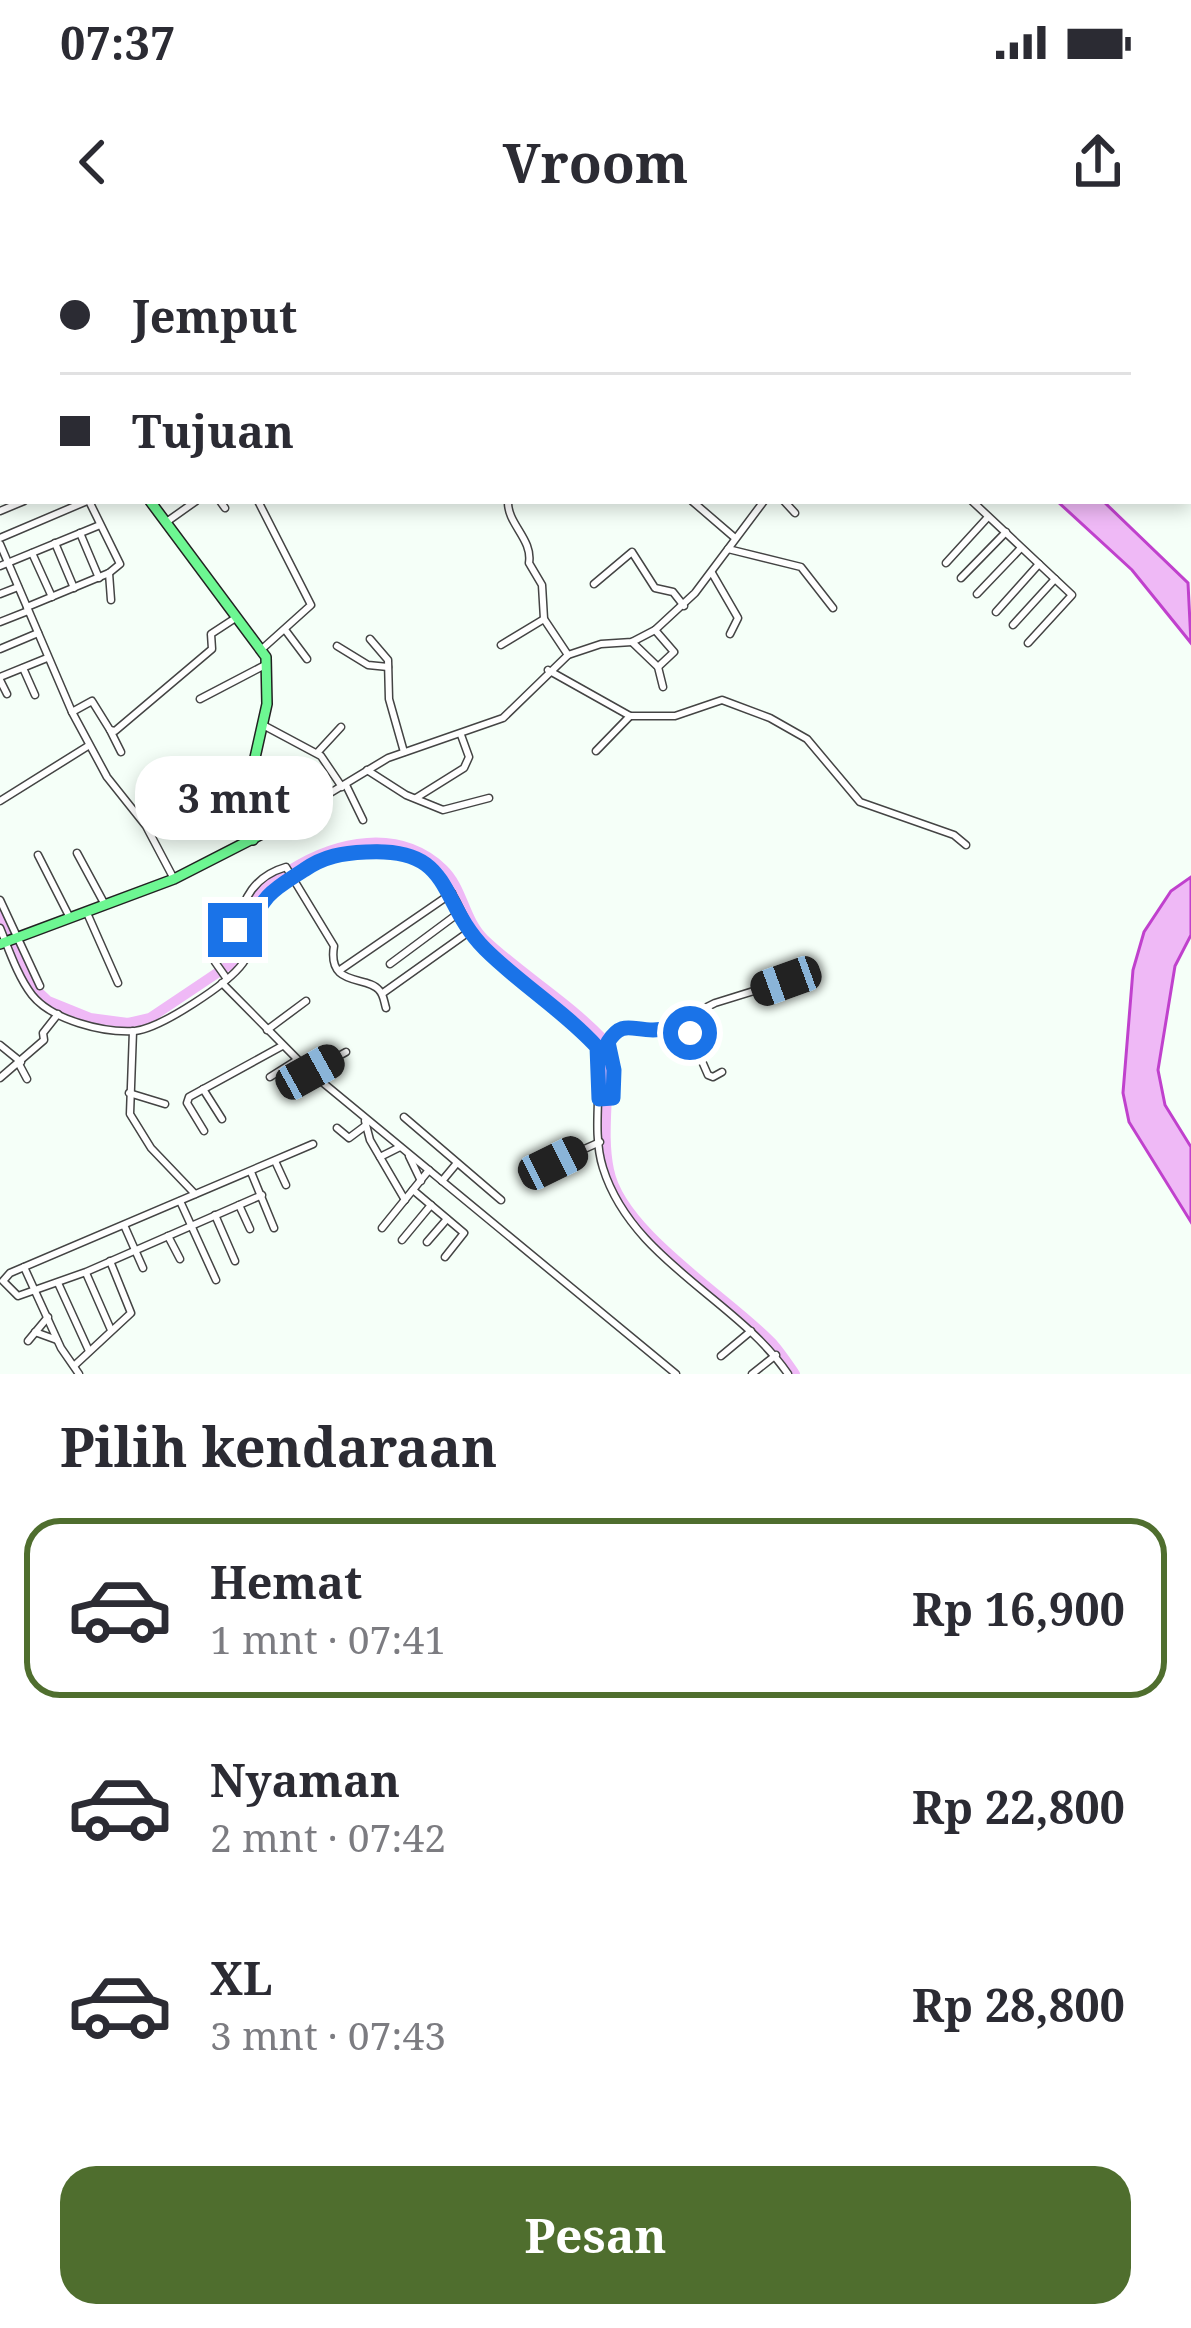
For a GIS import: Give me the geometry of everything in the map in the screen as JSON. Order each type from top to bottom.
[{"type":"main road","points":[[10,940],[174,879],[253,840],[260,829],[250,780],[263,725],[267,664],[262,649],[152,504]]},
{"type":"street","points":[[81,504],[0,541],[4,564],[107,777],[146,826],[174,879]]},
{"type":"street","points":[[0,622],[118,568],[119,558],[90,504]]},
{"type":"street","points":[[165,523],[192,504]]},
{"type":"street","points":[[260,504],[311,605],[262,649]]},
{"type":"street","points":[[508,504],[542,585],[544,619],[568,655]]},
{"type":"street","points":[[695,504],[735,538]]},
{"type":"street","points":[[260,829],[404,752],[503,718],[568,655],[601,644],[632,642],[655,630],[712,573],[762,504]]},
{"type":"street","points":[[787,504],[795,513]]},
{"type":"street","points":[[975,504],[1072,595],[1028,643]]},
{"type":"street","points":[[946,563],[989,517]]},
{"type":"street","points":[[4,564],[100,525]]},
{"type":"street","points":[[961,578],[1006,532]]},
{"type":"street","points":[[80,533],[99,578]]},
{"type":"street","points":[[55,543],[74,588]]},
{"type":"street","points":[[977,594],[1022,548]]},
{"type":"street","points":[[728,549],[802,567],[833,608]]},
{"type":"street","points":[[594,584],[632,552],[656,588],[675,594],[684,606]]},
{"type":"street","points":[[32,553],[52,597]]},
{"type":"street","points":[[996,611],[1039,564]]},
{"type":"street","points":[[109,573],[111,601]]},
{"type":"street","points":[[712,573],[738,618],[730,634]]},
{"type":"street","points":[[1013,625],[1055,579]]},
{"type":"street","points":[[0,594],[18,587]]},
{"type":"street","points":[[110,730],[115,731],[212,649],[211,634],[238,616]]},
{"type":"street","points":[[501,645],[544,619]]},
{"type":"street","points":[[655,630],[674,652],[658,667]]},
{"type":"street","points":[[286,631],[307,658]]},
{"type":"street","points":[[0,649],[38,633]]},
{"type":"street","points":[[370,639],[386,655],[389,699],[404,752]]},
{"type":"street","points":[[632,642],[658,667],[663,687]]},
{"type":"street","points":[[337,646],[368,665],[388,667]]},
{"type":"street","points":[[8,694],[0,679],[48,658]]},
{"type":"street","points":[[200,699],[267,664]]},
{"type":"street","points":[[23,668],[35,694]]},
{"type":"street","points":[[548,670],[630,716],[675,716],[712,701],[729,702],[800,732],[860,802],[954,835],[966,845]]},
{"type":"street","points":[[72,712],[92,701],[121,752]]},
{"type":"street","points":[[596,751],[630,716]]},
{"type":"street","points":[[263,725],[317,753],[363,820]]},
{"type":"street","points":[[317,753],[341,727]]},
{"type":"street","points":[[415,799],[465,767],[470,757],[461,735]]},
{"type":"street","points":[[0,801],[90,745]]},
{"type":"street","points":[[367,770],[415,799],[449,810],[489,797]]},
{"type":"street","points":[[605,1099],[597,1047],[493,957],[470,931],[452,893],[427,863],[393,851],[336,855],[290,873],[265,875],[242,903],[235,948],[215,962],[267,1030],[365,1122],[676,1374]]},
{"type":"street","points":[[77,854],[105,905]]},
{"type":"street","points":[[38,855],[70,918]]},
{"type":"street","points":[[0,900],[33,996],[89,1025],[133,1031],[171,1016],[246,958],[261,901],[290,873]]},
{"type":"street","points":[[290,873],[334,946],[332,954],[340,970],[353,982],[376,986],[383,993],[386,1009]]},
{"type":"street","points":[[340,970],[452,893]]},
{"type":"street","points":[[390,964],[460,912]]},
{"type":"street","points":[[87,913],[118,983]]},
{"type":"street","points":[[0,928],[40,986]]},
{"type":"street","points":[[237,928],[251,929]]},
{"type":"street","points":[[383,993],[470,931]]},
{"type":"street","points":[[786,981],[715,1003],[659,1030],[623,1026],[608,1039],[614,1070],[600,1142],[605,1173],[632,1221],[681,1273],[776,1355],[788,1374]]},
{"type":"street","points":[[267,1030],[306,1001]]},
{"type":"street","points":[[0,1078],[44,1040],[43,1033],[58,1013]]},
{"type":"street","points":[[684,1020],[708,1075],[722,1072]]},
{"type":"street","points":[[133,1031],[130,1114],[151,1148],[196,1195]]},
{"type":"street","points":[[0,1045],[20,1063],[27,1079]]},
{"type":"street","points":[[204,1131],[187,1101],[282,1046]]},
{"type":"street","points":[[310,1072],[346,1052]]},
{"type":"street","points":[[270,1077],[297,1060]]},
{"type":"street","points":[[203,1090],[222,1119]]},
{"type":"street","points":[[129,1093],[165,1104]]},
{"type":"street","points":[[404,1117],[501,1200]]},
{"type":"street","points":[[337,1128],[349,1138],[365,1122]]},
{"type":"street","points":[[365,1122],[405,1200]]},
{"type":"street","points":[[553,1163],[600,1142]]},
{"type":"street","points":[[262,1195],[86,1272],[16,1297],[3,1281],[23,1267],[313,1144]]},
{"type":"street","points":[[380,1157],[400,1147]]},
{"type":"street","points":[[408,1153],[421,1180]]},
{"type":"street","points":[[275,1161],[286,1185]]},
{"type":"street","points":[[442,1181],[457,1163]]},
{"type":"street","points":[[382,1228],[429,1171]]},
{"type":"street","points":[[251,1172],[274,1228]]},
{"type":"street","points":[[413,1190],[476,1243]]},
{"type":"street","points":[[180,1201],[216,1280]]},
{"type":"street","points":[[239,1205],[250,1229]]},
{"type":"street","points":[[402,1240],[430,1205]]},
{"type":"street","points":[[215,1215],[235,1261]]},
{"type":"street","points":[[427,1243],[447,1219]]},
{"type":"street","points":[[124,1225],[142,1268]]},
{"type":"street","points":[[445,1257],[464,1233]]},
{"type":"street","points":[[168,1236],[180,1259]]},
{"type":"street","points":[[23,1267],[57,1340],[77,1370],[131,1311],[110,1261]]},
{"type":"street","points":[[86,1272],[111,1330]]},
{"type":"street","points":[[58,1282],[89,1352]]},
{"type":"street","points":[[28,1341],[48,1317]]},
{"type":"street","points":[[721,1356],[751,1331]]},
{"type":"street","points":[[35,1332],[57,1340]]},
{"type":"street","points":[[752,1374],[776,1355]]},
{"type":"shaded area","points":[[1060,504],[1106,504],[1188,583],[1191,643],[1132,570]]},
{"type":"shaded area","points":[[1191,877],[1191,935],[1175,966],[1158,1070],[1165,1105],[1191,1147],[1191,1222],[1129,1122],[1123,1093],[1133,970],[1144,932],[1171,891]]},
{"type":"waterway","points":[[0,910],[32,986],[48,1001],[90,1018],[128,1023],[150,1018],[238,959],[255,898],[290,870],[327,852],[367,843],[407,847],[426,856],[450,877],[484,939],[604,1040],[609,1170],[634,1217],[680,1264],[773,1344],[795,1374]]},
{"type":"route","points":[[235,930],[253,930],[257,907],[266,896],[324,858],[393,851],[427,863],[449,888],[483,947],[597,1047],[599,1099],[613,1098],[613,1055],[608,1039],[617,1030],[627,1025],[659,1030],[684,1020],[690,1033]]}]
